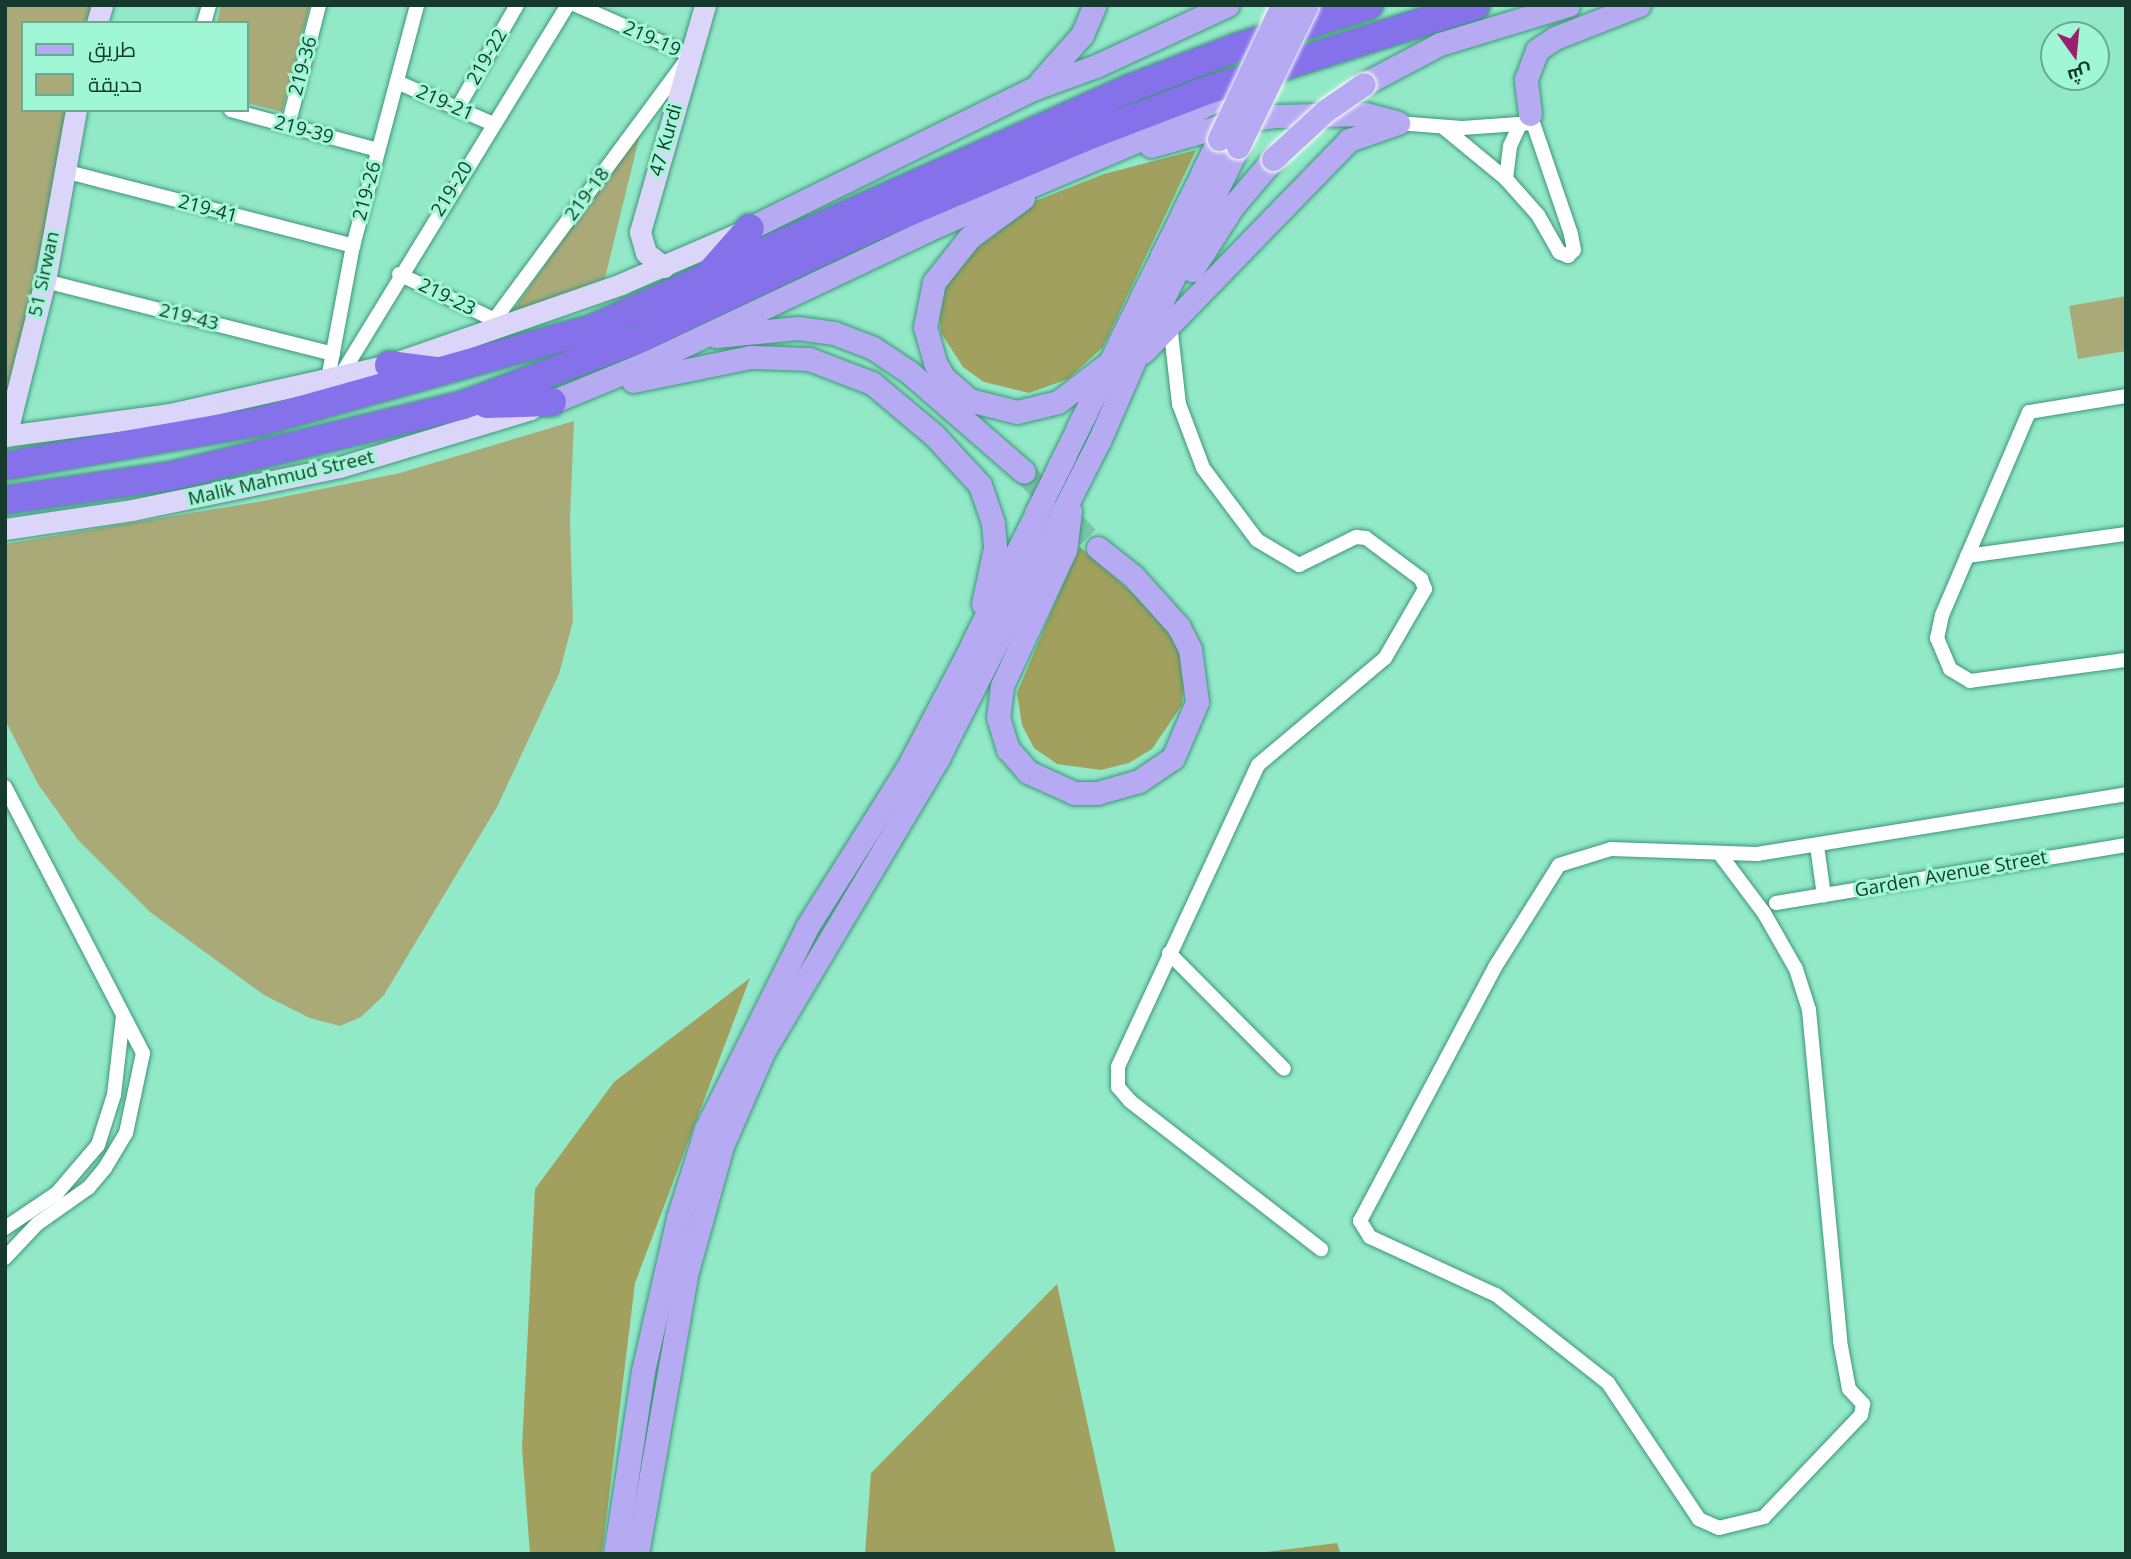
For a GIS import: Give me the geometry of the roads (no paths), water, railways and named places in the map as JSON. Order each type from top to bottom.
[{"type":"highway","points":[[5,466],[262,421],[449,372],[589,330],[1131,88],[1235,48],[1369,5]]},
{"type":"highway","points":[[5,500],[170,476],[463,405],[636,340],[866,230],[1080,139],[1261,73],[1476,5]]},
{"type":"highway","points":[[705,280],[750,228]]},
{"type":"highway","points":[[389,365],[449,372]]},
{"type":"highway","points":[[463,405],[552,402]]},
{"type":"main road","name":"47 Kurdi","points":[[664,267],[646,254],[640,232],[705,5]]},
{"type":"main road","points":[[1033,89],[1082,35],[1095,5]]},
{"type":"main road","points":[[5,437],[170,414],[389,365],[489,327],[664,267],[750,228],[1033,89],[1096,65],[1228,5]]},
{"type":"main road","points":[[1163,318],[1282,5]]},
{"type":"main road","points":[[615,1554],[643,1371],[678,1218],[706,1129],[807,927],[928,754],[967,657],[1124,359],[1228,143],[1307,5]]},
{"type":"main road","points":[[1163,318],[1234,206],[1273,159],[1316,118],[1389,67],[1460,36],[1568,5]]},
{"type":"main road","points":[[1528,120],[1526,79],[1537,50],[1555,38],[1639,5]]},
{"type":"main road","points":[[552,402],[696,339],[830,274],[1056,174],[1097,159],[1181,120],[1261,73]]},
{"type":"main road","name":"51 Sirwan","points":[[5,437],[45,281],[76,112]]},
{"type":"main road","points":[[1097,159],[1242,120],[1275,116],[1366,114],[1398,123]]},
{"type":"main road","points":[[1056,174],[969,238],[942,267],[925,312],[928,345],[944,378],[969,400],[1017,412],[1058,402],[1124,359],[1163,318],[1349,140],[1398,123]]},
{"type":"main road","points":[[696,339],[798,328],[854,340],[890,358],[1024,472]]},
{"type":"main road","points":[[552,402],[751,357],[809,359],[872,383],[954,454],[980,485],[988,502],[995,548],[967,657]]},
{"type":"main road","points":[[637,1554],[685,1275],[722,1146],[763,1052],[1073,493],[1124,359]]},
{"type":"main road","name":"Malik Mahmud Street","points":[[5,529],[132,510],[340,467],[552,402]]},
{"type":"main road","points":[[1073,493],[1065,550],[1002,686],[998,717],[1007,748],[1028,772],[1074,793],[1097,793],[1139,781],[1173,758],[1197,702],[1191,649],[1179,627],[1133,576],[1098,548]]},
{"type":"street","name":"219-36","points":[[288,126],[319,5]]},
{"type":"street","name":"219-26","points":[[334,377],[333,354],[353,246],[417,5]]},
{"type":"street","name":"219-22","points":[[457,109],[517,5]]},
{"type":"street","name":"219-20","points":[[334,377],[568,5]]},
{"type":"street","name":"219-19","points":[[576,5],[690,55]]},
{"type":"street","name":"219-18","points":[[489,327],[690,55]]},
{"type":"street","name":"219-21","points":[[397,82],[493,124]]},
{"type":"street","name":"219-39","points":[[237,112],[379,150]]},
{"type":"street","points":[[1443,127],[1506,179],[1538,215],[1559,252],[1571,255],[1571,234],[1528,120]]},
{"type":"street","points":[[1398,123],[1443,127],[1528,120]]},
{"type":"street","points":[[1506,179],[1510,146],[1528,120]]},
{"type":"street","name":"219-41","points":[[64,171],[353,246]]},
{"type":"street","name":"219-23","points":[[399,274],[489,327]]},
{"type":"street","name":"219-43","points":[[45,281],[333,354]]},
{"type":"street","points":[[1163,318],[1179,404],[1203,468],[1257,540],[1299,565],[1356,537],[1366,537],[1421,579],[1425,589],[1385,658],[1258,765],[1118,1067],[1118,1087],[1129,1101],[1321,1249]]},
{"type":"street","points":[[2126,396],[2029,412],[1937,631],[1941,653],[1955,676],[1979,681],[2126,660]]},
{"type":"street","points":[[1967,556],[2126,534]]},
{"type":"street","points":[[5,787],[142,1054],[126,1133],[105,1168],[88,1188],[37,1224],[5,1258]]},
{"type":"street","points":[[1719,853],[1765,913],[1796,969],[1809,1010],[1840,1341],[1849,1389],[1863,1405],[1861,1415],[1764,1517],[1719,1528],[1699,1519],[1608,1383],[1496,1295],[1370,1237],[1360,1221],[1496,967],[1559,865],[1611,849],[1757,854],[2126,794]]},
{"type":"street","name":"Garden Avenue Street","points":[[1776,903],[2126,845]]},
{"type":"street","points":[[1817,846],[1824,896]]},
{"type":"street","points":[[1169,953],[1284,1069]]},
{"type":"street","points":[[5,1228],[57,1193],[98,1145],[114,1095],[123,1015]]},
{"type":"tunnel","points":[[1024,472],[1098,548]]}]
